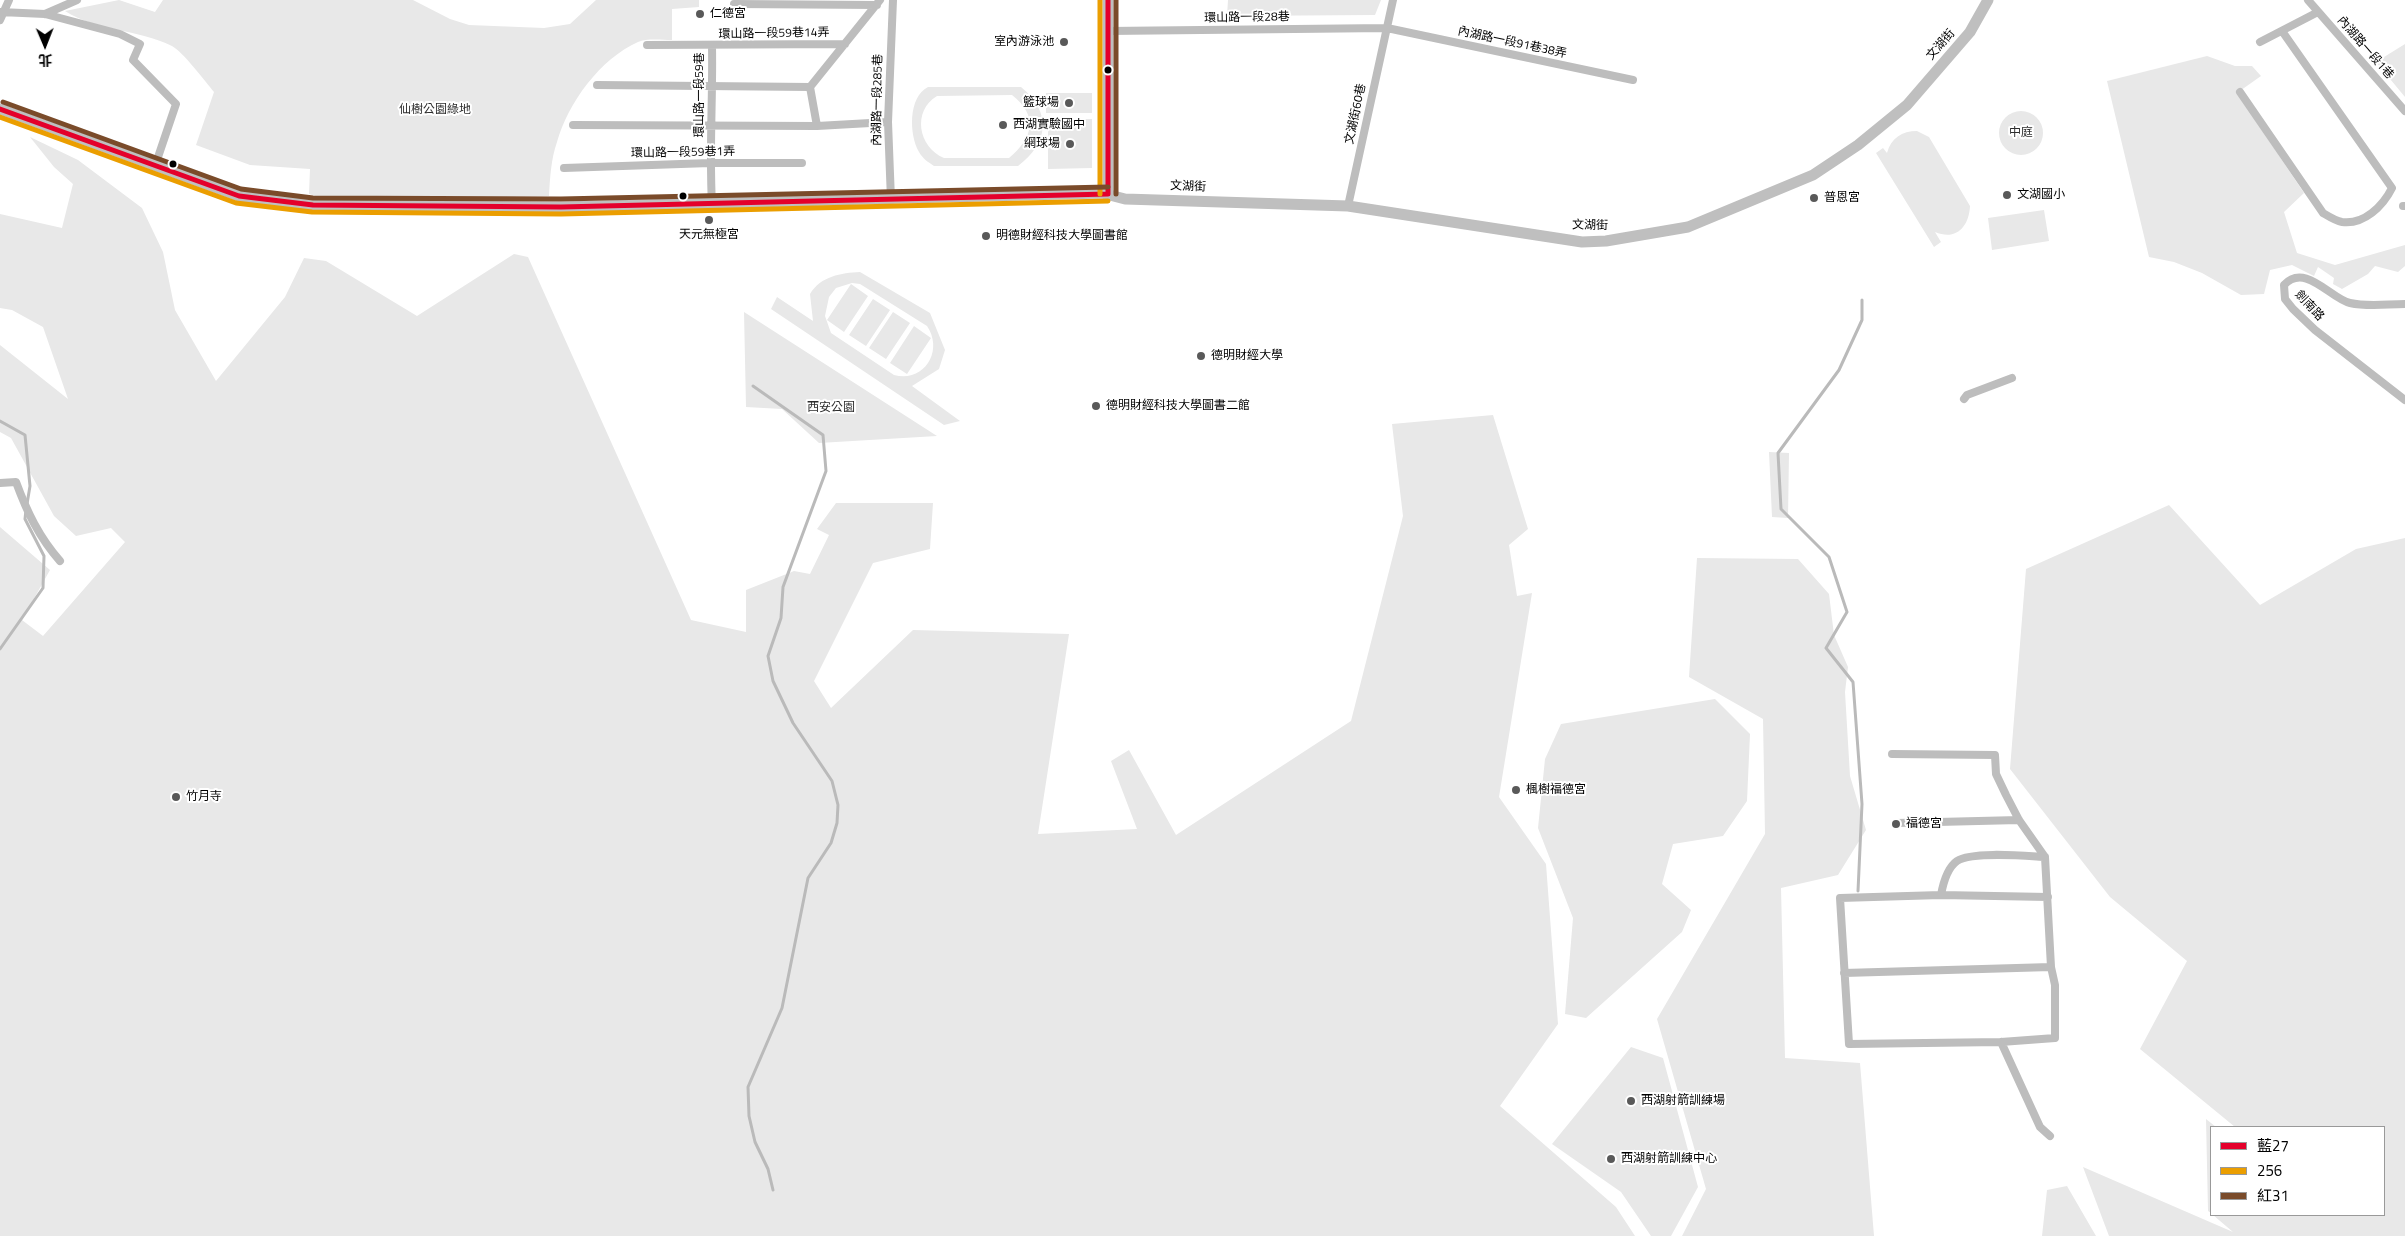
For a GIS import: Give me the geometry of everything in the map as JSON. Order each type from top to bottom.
[{"type":"street","points":[[9,0],[1,15],[45,14],[120,34],[140,44],[133,60],[176,104],[155,166]]},
{"type":"street","points":[[45,14],[77,0]]},
{"type":"street","name":"內湖路一段285巷","points":[[890,200],[888,122],[893,0]]},
{"type":"street","points":[[1108,0],[1108,194]]},
{"type":"street","name":"文湖街60巷","points":[[1348,206],[1393,0]]},
{"type":"street","name":"文湖街","points":[[0,109],[239,196],[313,205],[561,207],[712,204],[791,200],[890,200],[1030,194],[1108,194],[1125,198],[1348,206],[1582,242],[1606,241],[1688,227],[1813,175],[1859,144],[1907,105],[1970,32],[1988,0]]},
{"type":"street","name":"內湖路一段1巷","points":[[2308,0],[2405,111]]},
{"type":"street","points":[[734,4],[879,2]]},
{"type":"street","name":"環山路一段59巷14弄","points":[[647,45],[845,44],[879,2]]},
{"type":"street","points":[[2260,42],[2318,12]]},
{"type":"street","name":"環山路一段28巷","points":[[1108,31],[1387,28]]},
{"type":"street","name":"內湖路一段91巷38弄","points":[[1387,28],[1633,80]]},
{"type":"street","points":[[2240,92],[2323,213],[2342,222],[2350,221],[2366,217],[2385,201],[2392,188],[2282,31]]},
{"type":"street","points":[[817,126],[810,87],[845,44]]},
{"type":"street","name":"環山路一段59巷","points":[[712,46],[713,124],[710,163],[712,204]]},
{"type":"street","points":[[596,85],[810,87]]},
{"type":"street","points":[[573,125],[713,124],[817,126],[888,122]]},
{"type":"street","name":"環山路一段59巷1弄","points":[[564,168],[710,163],[802,163]]},
{"type":"street","name":"劍南路","points":[[2405,304],[2359,305],[2347,303],[2311,280],[2299,278],[2288,281],[2284,285],[2285,299],[2315,330],[2405,400]]},
{"type":"street","points":[[1964,399],[1966,395],[2012,378]]},
{"type":"street","points":[[0,482],[16,482],[30,519],[43,541],[60,561]]},
{"type":"street","points":[[1892,754],[1995,755],[1996,774],[2019,820],[2045,857],[2048,897],[2052,967],[2055,985],[2055,1038],[2001,1042],[1848,1044],[1840,898],[1941,895],[2048,897]]},
{"type":"street","points":[[1897,823],[2019,820]]},
{"type":"street","points":[[1941,895],[1943,881],[1956,862],[1966,857],[2001,855],[2045,857]]},
{"type":"street","points":[[1844,973],[2052,967]]},
{"type":"street","points":[[2001,1042],[2040,1128],[2050,1136]]},
{"type":"green space","name":"仙樹公園綠地","points":[[119,0],[155,12],[163,0],[413,0],[450,19],[469,25],[544,28],[570,24],[596,0],[699,0],[699,7],[672,9],[672,40],[638,42],[611,59],[587,84],[577,98],[562,127],[552,162],[549,196],[331,201],[309,194],[310,169],[250,165],[196,145],[214,92],[177,49],[159,40],[90,23],[65,11]]},
{"type":"green space","points":[[1228,0],[1381,0],[1375,15],[1227,16]]},
{"type":"green space","points":[[2405,44],[2405,97],[2376,62]]},
{"type":"green space","points":[[2207,56],[2235,66],[2252,66],[2261,76],[2237,93],[2304,193],[2284,212],[2297,253],[2335,265],[2405,245],[2405,266],[2398,272],[2375,266],[2368,274],[2342,289],[2333,284],[2334,278],[2318,267],[2314,276],[2292,265],[2270,270],[2264,294],[2241,295],[2202,273],[2174,262],[2149,257],[2107,81]]},
{"type":"green space","points":[[928,87],[1021,87],[1038,107],[1042,117],[1041,137],[1036,147],[1018,166],[934,166],[921,154],[913,136],[912,117],[914,107],[921,92]],"holes":[[[1012,95],[1021,103],[1026,111],[1030,127],[1023,143],[1009,158],[944,158],[935,153],[928,146],[924,138],[921,119],[924,110],[937,96]]]},
{"type":"green space","name":"籃球場","points":[[1046,93],[1092,93],[1092,113],[1046,113]]},
{"type":"green space","name":"中庭","points":[[2021,111],[2033,115],[2039,121],[2043,133],[2039,145],[2033,151],[2021,155],[2009,151],[2003,145],[1999,133],[2003,121],[2009,115]]},
{"type":"green space","name":"網球場","points":[[1092,119],[1092,168],[1048,169],[1048,120]]},
{"type":"green space","points":[[1917,131],[1929,137],[1970,206],[1967,220],[1960,230],[1949,235],[1935,232],[1941,242],[1934,247],[1876,153],[1883,148],[1887,153],[1891,143],[1898,136],[1907,132]]},
{"type":"green space","points":[[30,137],[78,160],[142,208],[163,252],[175,310],[216,381],[285,297],[304,258],[326,261],[417,316],[514,254],[528,257],[691,620],[746,632],[746,590],[794,571],[810,574],[829,535],[817,529],[836,503],[933,503],[930,549],[873,563],[814,681],[831,708],[913,630],[1069,634],[1038,834],[1137,829],[1111,761],[1129,750],[1176,835],[1351,721],[1403,516],[1392,424],[1493,415],[1528,529],[1509,545],[1517,596],[1532,593],[1499,797],[1546,864],[1558,1024],[1500,1106],[1616,1207],[1635,1236],[0,1236],[0,527],[50,570],[22,620],[43,636],[125,542],[111,528],[76,536],[54,516],[11,438],[0,432],[0,345],[68,399],[43,327],[12,310],[0,308],[0,214],[62,228],[73,184],[54,167]]},
{"type":"green space","points":[[2044,210],[2049,241],[1992,250],[1988,218]]},
{"type":"green space","points":[[860,272],[930,313],[945,350],[939,369],[912,386],[960,421],[944,425],[771,309],[777,297],[813,321],[810,294],[826,279]],"holes":[[[852,283],[860,284],[927,326],[932,336],[932,355],[922,370],[905,376],[894,375],[831,333],[825,316],[829,297],[836,288]]]},
{"type":"green space","points":[[851,284],[868,296],[844,332],[827,320]]},
{"type":"green space","points":[[873,299],[890,310],[866,346],[849,335]]},
{"type":"green space","name":"西安公園","points":[[744,312],[937,436],[819,443],[782,409],[746,407]]},
{"type":"green space","points":[[893,312],[910,323],[886,359],[869,348]]},
{"type":"green space","points":[[914,326],[931,338],[907,374],[890,363]]},
{"type":"green space","points":[[1769,452],[1789,453],[1788,518],[1772,517]]},
{"type":"green space","points":[[2169,505],[2260,605],[2356,549],[2405,538],[2405,1236],[2109,1236],[2083,1167],[2233,1232],[2214,1216],[2385,1216],[2385,1126],[2234,1126],[2140,1049],[2187,961],[2110,897],[2010,769],[2026,569]]},
{"type":"green space","points":[[1697,558],[1798,559],[1829,594],[1834,635],[1848,667],[1845,692],[1850,776],[1866,830],[1838,875],[1781,888],[1785,1058],[1860,1063],[1874,1236],[1682,1236],[1706,1189],[1657,1019],[1765,834],[1763,719],[1689,677]]},
{"type":"green space","points":[[1715,699],[1750,734],[1747,801],[1723,836],[1673,844],[1662,884],[1691,910],[1682,932],[1586,1018],[1565,1014],[1573,918],[1538,828],[1545,759],[1561,724]]},
{"type":"green space","name":"西湖射箭訓練場","points":[[1631,1047],[1663,1058],[1698,1187],[1671,1236],[1651,1236],[1621,1192],[1552,1144]]},
{"type":"green space","points":[[2206,1119],[2215,1126],[2210,1126],[2210,1212],[2208,1211]]},
{"type":"green space","points":[[2067,1186],[2096,1236],[2042,1236],[2047,1190]]},
{"type":"waterway","points":[[1858,891],[1862,804],[1853,682],[1826,648],[1847,612],[1829,557],[1781,509],[1778,453],[1839,370],[1862,320],[1862,300]]},
{"type":"waterway","points":[[753,386],[823,435],[826,471],[783,587],[781,618],[768,656],[773,681],[793,723],[832,781],[838,805],[837,823],[831,843],[808,878],[782,1008],[748,1087],[749,1116],[755,1142],[768,1169],[773,1190]]},
{"type":"waterway","points":[[0,421],[25,435],[30,486],[27,504]]},
{"type":"waterway","points":[[0,649],[43,588],[44,556],[25,519],[26,510]]},
{"type":"transit line","name":"256","points":[[1100,0],[1100,194]]},
{"type":"transit line","name":"藍27","points":[[1108,0],[1108,194]]},
{"type":"transit line","name":"紅31","points":[[1116,0],[1116,194]]},
{"type":"transit line","name":"紅31","points":[[3,102],[241,189],[313,198],[561,199],[1108,187]]},
{"type":"transit line","name":"藍27","points":[[0,109],[239,196],[313,205],[561,207],[1108,194]]},
{"type":"transit line","name":"256","points":[[0,117],[236,203],[312,212],[561,214],[1108,201]]},
{"type":"place","name":"仁德宮","points":[[700,14]]},
{"type":"place","name":"室內游泳池","points":[[1064,42]]},
{"type":"place","name":"籃球場","points":[[1069,103]]},
{"type":"place","name":"西湖實驗國中","points":[[1003,125]]},
{"type":"place","name":"網球場","points":[[1070,144]]},
{"type":"place","name":"文湖國小","points":[[2007,195]]},
{"type":"place","name":"普恩宮","points":[[1814,198]]},
{"type":"place","name":"天元無極宮","points":[[709,220]]},
{"type":"place","name":"明德財經科技大學圖書館","points":[[986,236]]},
{"type":"place","name":"德明財經大學","points":[[1201,356]]},
{"type":"place","name":"德明財經科技大學圖書二館","points":[[1096,406]]},
{"type":"place","name":"楓樹福德宮","points":[[1516,790]]},
{"type":"place","name":"竹月寺","points":[[176,797]]},
{"type":"place","name":"福德宮","points":[[1896,824]]},
{"type":"place","name":"西湖射箭訓練場","points":[[1631,1101]]},
{"type":"place","name":"西湖射箭訓練中心","points":[[1611,1159]]}]
